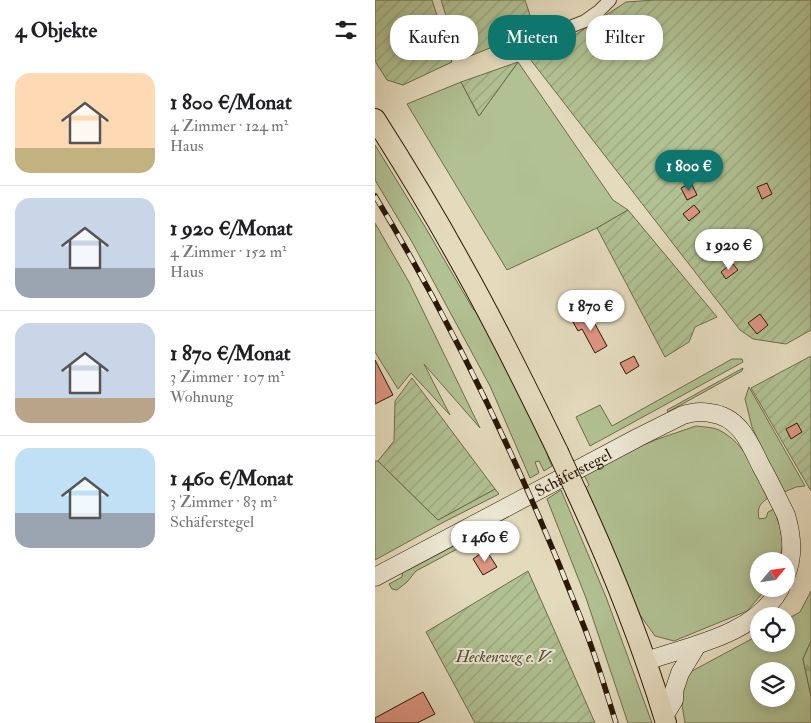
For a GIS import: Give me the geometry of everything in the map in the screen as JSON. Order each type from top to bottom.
[{"type":"main road","points":[[375,120],[461,261],[501,336],[558,452],[622,597],[646,661],[665,720]]},
{"type":"main road","name":"Schäferstegel","points":[[375,578],[679,417],[707,412],[731,420],[738,426],[751,446],[785,515],[789,527],[791,552]]},
{"type":"main road","points":[[646,661],[718,637],[750,621],[769,605],[774,598]]},
{"type":"main road","points":[[665,720],[674,700],[676,683],[680,673],[697,644]]},
{"type":"street","points":[[576,25],[599,11],[610,0]]},
{"type":"green space","points":[[375,0],[432,0],[437,15],[390,15],[390,60],[451,60],[452,62],[403,85],[387,80],[375,61]]},
{"type":"green space","points":[[441,0],[525,0],[530,15],[488,15],[488,49],[478,53],[478,15],[446,15]]},
{"type":"green space","points":[[655,0],[811,0],[811,330],[786,344],[753,339],[740,330],[531,60],[576,60],[576,34],[586,28],[586,60],[663,60],[663,15],[606,15],[626,2]]},
{"type":"green space","points":[[518,62],[613,200],[628,210],[597,228],[507,270],[407,104],[461,82],[479,116]]},
{"type":"green space","points":[[518,62],[479,116],[461,82]]},
{"type":"green space","points":[[375,145],[477,313],[510,373],[546,449],[552,466],[544,471],[539,461],[535,462],[539,473],[530,478],[490,386],[412,242],[375,180]]},
{"type":"green space","points":[[628,210],[717,317],[695,327],[689,342],[665,357],[597,228]]},
{"type":"green space","points":[[375,223],[409,282],[480,428],[424,364],[450,415],[411,373],[398,389],[375,352]]},
{"type":"green space","points":[[811,356],[811,491],[751,388]]},
{"type":"green space","points":[[732,359],[742,359],[743,362],[590,446],[576,417],[600,405],[612,426]]},
{"type":"green space","points":[[743,368],[742,371],[668,412],[667,410]]},
{"type":"green space","points":[[412,378],[495,489],[438,520],[378,461],[394,441],[395,401]]},
{"type":"green space","points":[[749,387],[805,486],[796,487],[784,492],[752,427],[745,399]]},
{"type":"green space","points":[[696,426],[719,430],[728,436],[749,459],[769,497],[759,506],[759,519],[766,518],[768,512],[774,509],[783,544],[781,552],[750,552],[750,598],[758,598],[747,611],[674,641],[655,636],[640,615],[586,488],[589,485],[584,475],[655,440]]},
{"type":"green space","points":[[375,461],[378,461],[438,520],[495,489],[499,494],[375,560]]},
{"type":"green space","points":[[561,490],[606,597],[652,723],[628,723],[586,598],[547,499]]},
{"type":"green space","points":[[501,521],[507,532],[492,540],[485,534],[416,571],[397,590],[392,589],[389,584],[402,577],[403,570],[406,567],[408,570]]},
{"type":"green space","name":"Heckenweg e. V.","points":[[528,571],[595,723],[475,723],[426,632]]},
{"type":"green space","points":[[811,591],[811,641],[803,659],[811,696],[811,723],[685,723],[682,705],[683,682],[692,671],[750,640],[750,652],[795,652],[795,615],[800,612]]},
{"type":"green space","points":[[811,641],[811,696],[803,659]]},
{"type":"building","points":[[691,183],[697,195],[687,200],[681,188]]},
{"type":"building","points":[[767,183],[772,194],[762,199],[757,187]]},
{"type":"building","points":[[694,205],[700,212],[689,221],[683,214]]},
{"type":"building","points":[[732,263],[738,270],[726,279],[721,272]]},
{"type":"building","points":[[589,313],[607,346],[595,353],[582,329],[578,331],[573,322]]},
{"type":"building","points":[[760,314],[768,325],[757,334],[748,323]]},
{"type":"building","points":[[634,356],[639,366],[626,374],[620,363]]},
{"type":"building","points":[[375,360],[393,395],[375,404]]},
{"type":"building","points":[[797,423],[802,432],[791,439],[786,429]]},
{"type":"building","points":[[486,550],[497,567],[483,575],[473,559]]},
{"type":"building","points":[[423,692],[435,714],[417,723],[375,723],[375,718]]},
{"type":"railway","points":[[375,196],[461,350],[512,456],[586,632],[616,723]]}]
